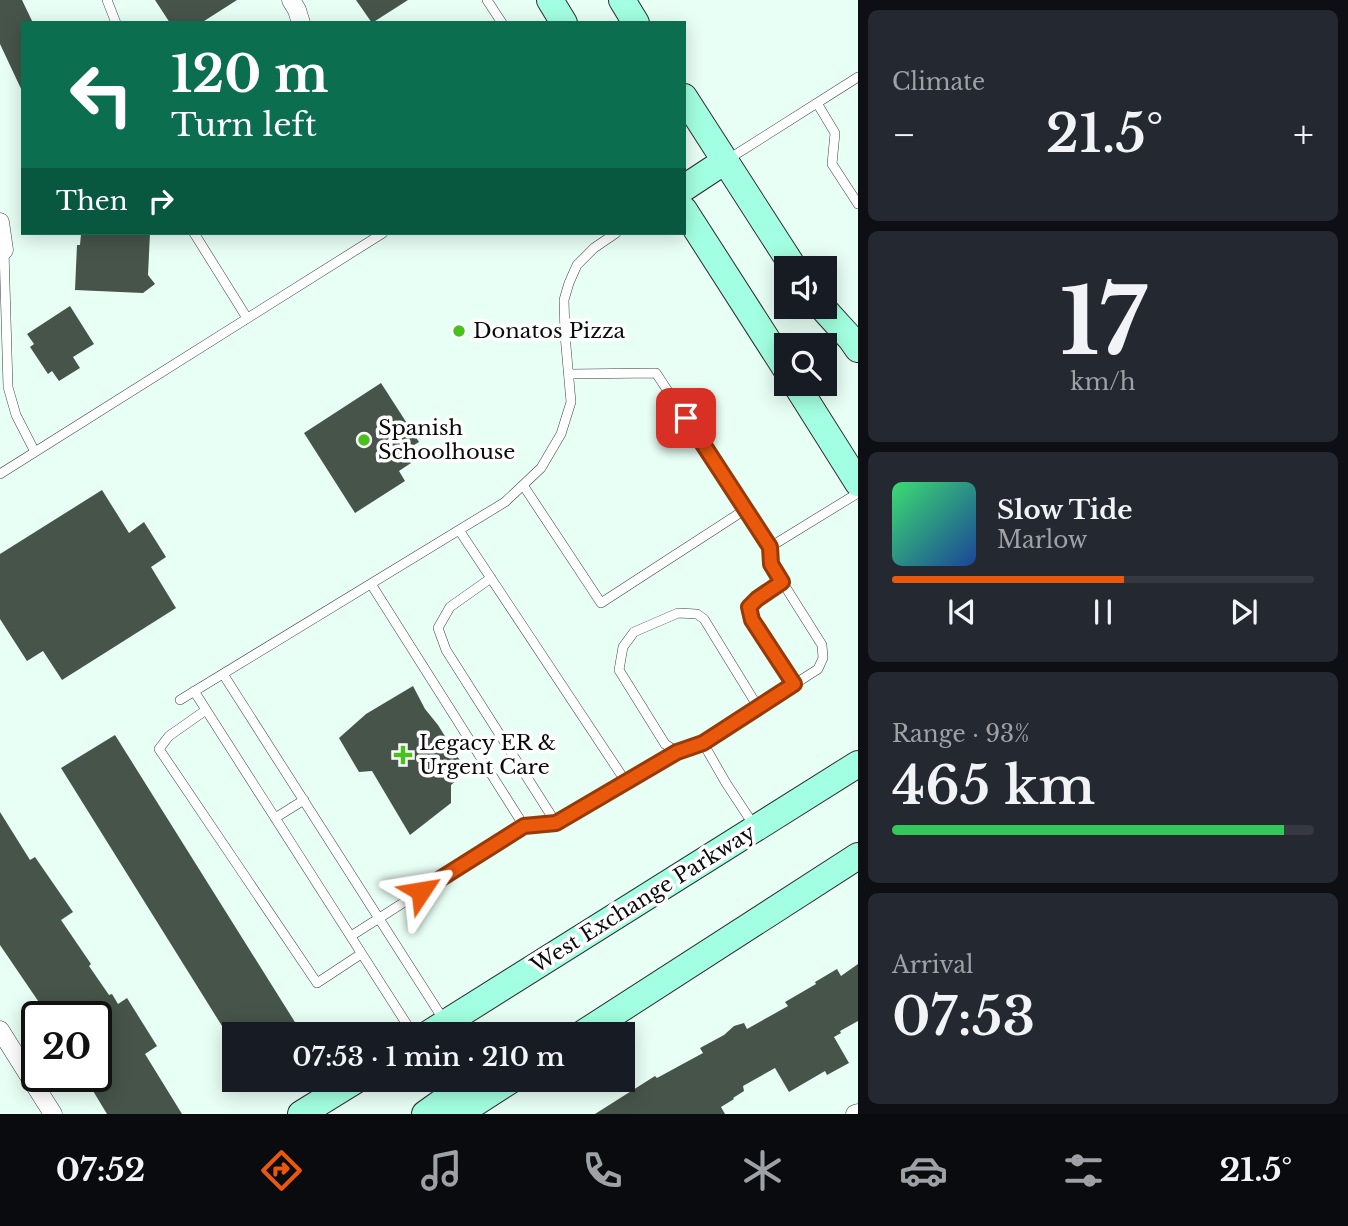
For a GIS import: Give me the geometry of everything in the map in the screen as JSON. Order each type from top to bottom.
[{"type":"main road","points":[[550,0],[563,21]]},
{"type":"main road","points":[[622,0],[635,21]]},
{"type":"main road","points":[[686,100],[786,256]]},
{"type":"main road","points":[[686,187],[725,161]]},
{"type":"main road","points":[[686,213],[774,350]]},
{"type":"main road","points":[[834,319],[856,341]]},
{"type":"main road","points":[[802,396],[858,483]]},
{"type":"main road","name":"West Exchange Parkway","points":[[457,1022],[858,764]]},
{"type":"main road","points":[[601,1022],[858,856]]},
{"type":"main road","points":[[301,1114],[337,1092]]},
{"type":"main road","points":[[425,1114],[452,1092]]},
{"type":"main road","points":[[458,1114],[492,1092]]},
{"type":"street","points":[[290,0],[300,21]]},
{"type":"street","points":[[0,222],[5,250]]},
{"type":"street","points":[[0,1030],[53,1114]]},
{"type":"lane","points":[[107,0],[115,21]]},
{"type":"lane","points":[[487,0],[501,21]]},
{"type":"lane","points":[[725,161],[858,77]]},
{"type":"lane","points":[[817,103],[835,133],[832,164],[858,204]]},
{"type":"lane","points":[[195,235],[247,318]]},
{"type":"lane","points":[[0,474],[380,235]]},
{"type":"lane","points":[[180,700],[506,502],[541,468],[561,434],[571,402],[565,335],[565,300],[569,283],[578,265],[594,247],[613,235]]},
{"type":"lane","points":[[5,250],[8,387],[16,415],[36,452]]},
{"type":"lane","points":[[351,936],[524,826],[556,823],[677,752],[703,743],[818,669],[823,658],[822,645],[771,564],[770,547],[656,373],[569,374]]},
{"type":"lane","points":[[523,485],[601,603],[746,509]]},
{"type":"lane","points":[[770,547],[858,493]]},
{"type":"lane","points":[[459,530],[626,782]]},
{"type":"lane","points":[[491,578],[450,607],[438,628],[446,650],[556,823]]},
{"type":"lane","points":[[782,582],[749,607],[752,620],[794,684]]},
{"type":"lane","points":[[370,584],[524,826]]},
{"type":"lane","points":[[677,752],[665,744],[619,670],[623,647],[634,632],[678,613],[697,614],[704,619],[758,707]]},
{"type":"lane","points":[[223,674],[379,918],[438,1022]]},
{"type":"lane","points":[[194,691],[405,1022]]},
{"type":"lane","points":[[206,710],[169,736],[159,750],[317,983],[362,954]]},
{"type":"lane","points":[[703,743],[756,828]]},
{"type":"lane","points":[[275,818],[304,800]]},
{"type":"building","points":[[0,0],[22,0],[32,21],[21,21],[21,89],[0,44]]},
{"type":"building","points":[[155,0],[237,0],[204,21],[169,21]]},
{"type":"building","points":[[356,0],[408,0],[375,21],[371,21]]},
{"type":"building","points":[[81,235],[150,235],[148,275],[155,284],[143,293],[75,290],[77,245],[80,245]]},
{"type":"building","points":[[70,306],[94,344],[73,357],[80,368],[59,381],[52,371],[48,374],[30,347],[34,344],[27,334]]},
{"type":"building","points":[[381,383],[419,442],[404,451],[411,463],[399,471],[405,481],[355,513],[304,433]]},
{"type":"building","points":[[102,490],[129,533],[144,522],[166,557],[151,567],[176,608],[62,680],[43,651],[27,661],[0,619],[0,554]]},
{"type":"building","name":"Legacy ER & Urgent Care","points":[[413,686],[467,772],[451,785],[451,803],[410,835],[372,771],[359,772],[339,738],[366,714]]},
{"type":"building","points":[[115,735],[295,1022],[222,1022],[222,1026],[61,768]]},
{"type":"building","points":[[0,812],[30,860],[35,857],[73,912],[61,920],[91,964],[89,966],[118,1004],[127,998],[157,1046],[145,1054],[182,1114],[107,1114],[94,1092],[112,1092],[112,1001],[38,1001],[0,945]]},
{"type":"building","points":[[858,964],[858,1021],[834,1037],[849,1063],[827,1075],[825,1071],[789,1092],[775,1068],[743,1086],[744,1091],[721,1107],[725,1114],[595,1114],[630,1092],[635,1092],[635,1089],[655,1076],[657,1078],[703,1053],[700,1048],[724,1035],[734,1026],[744,1023],[747,1029],[788,1006],[785,1002],[837,969],[841,976]]},
{"type":"place","name":"Donatos Pizza","points":[[459,331]]},
{"type":"place","name":"Spanish Schoolhouse","points":[[364,440]]},
{"type":"place","name":"Legacy ER & Urgent Care","points":[[403,755]]},
{"type":"route","points":[[421,891],[524,826],[556,823],[677,752],[703,743],[794,684],[752,620],[749,607],[782,582],[771,564],[770,547],[686,418]]}]
